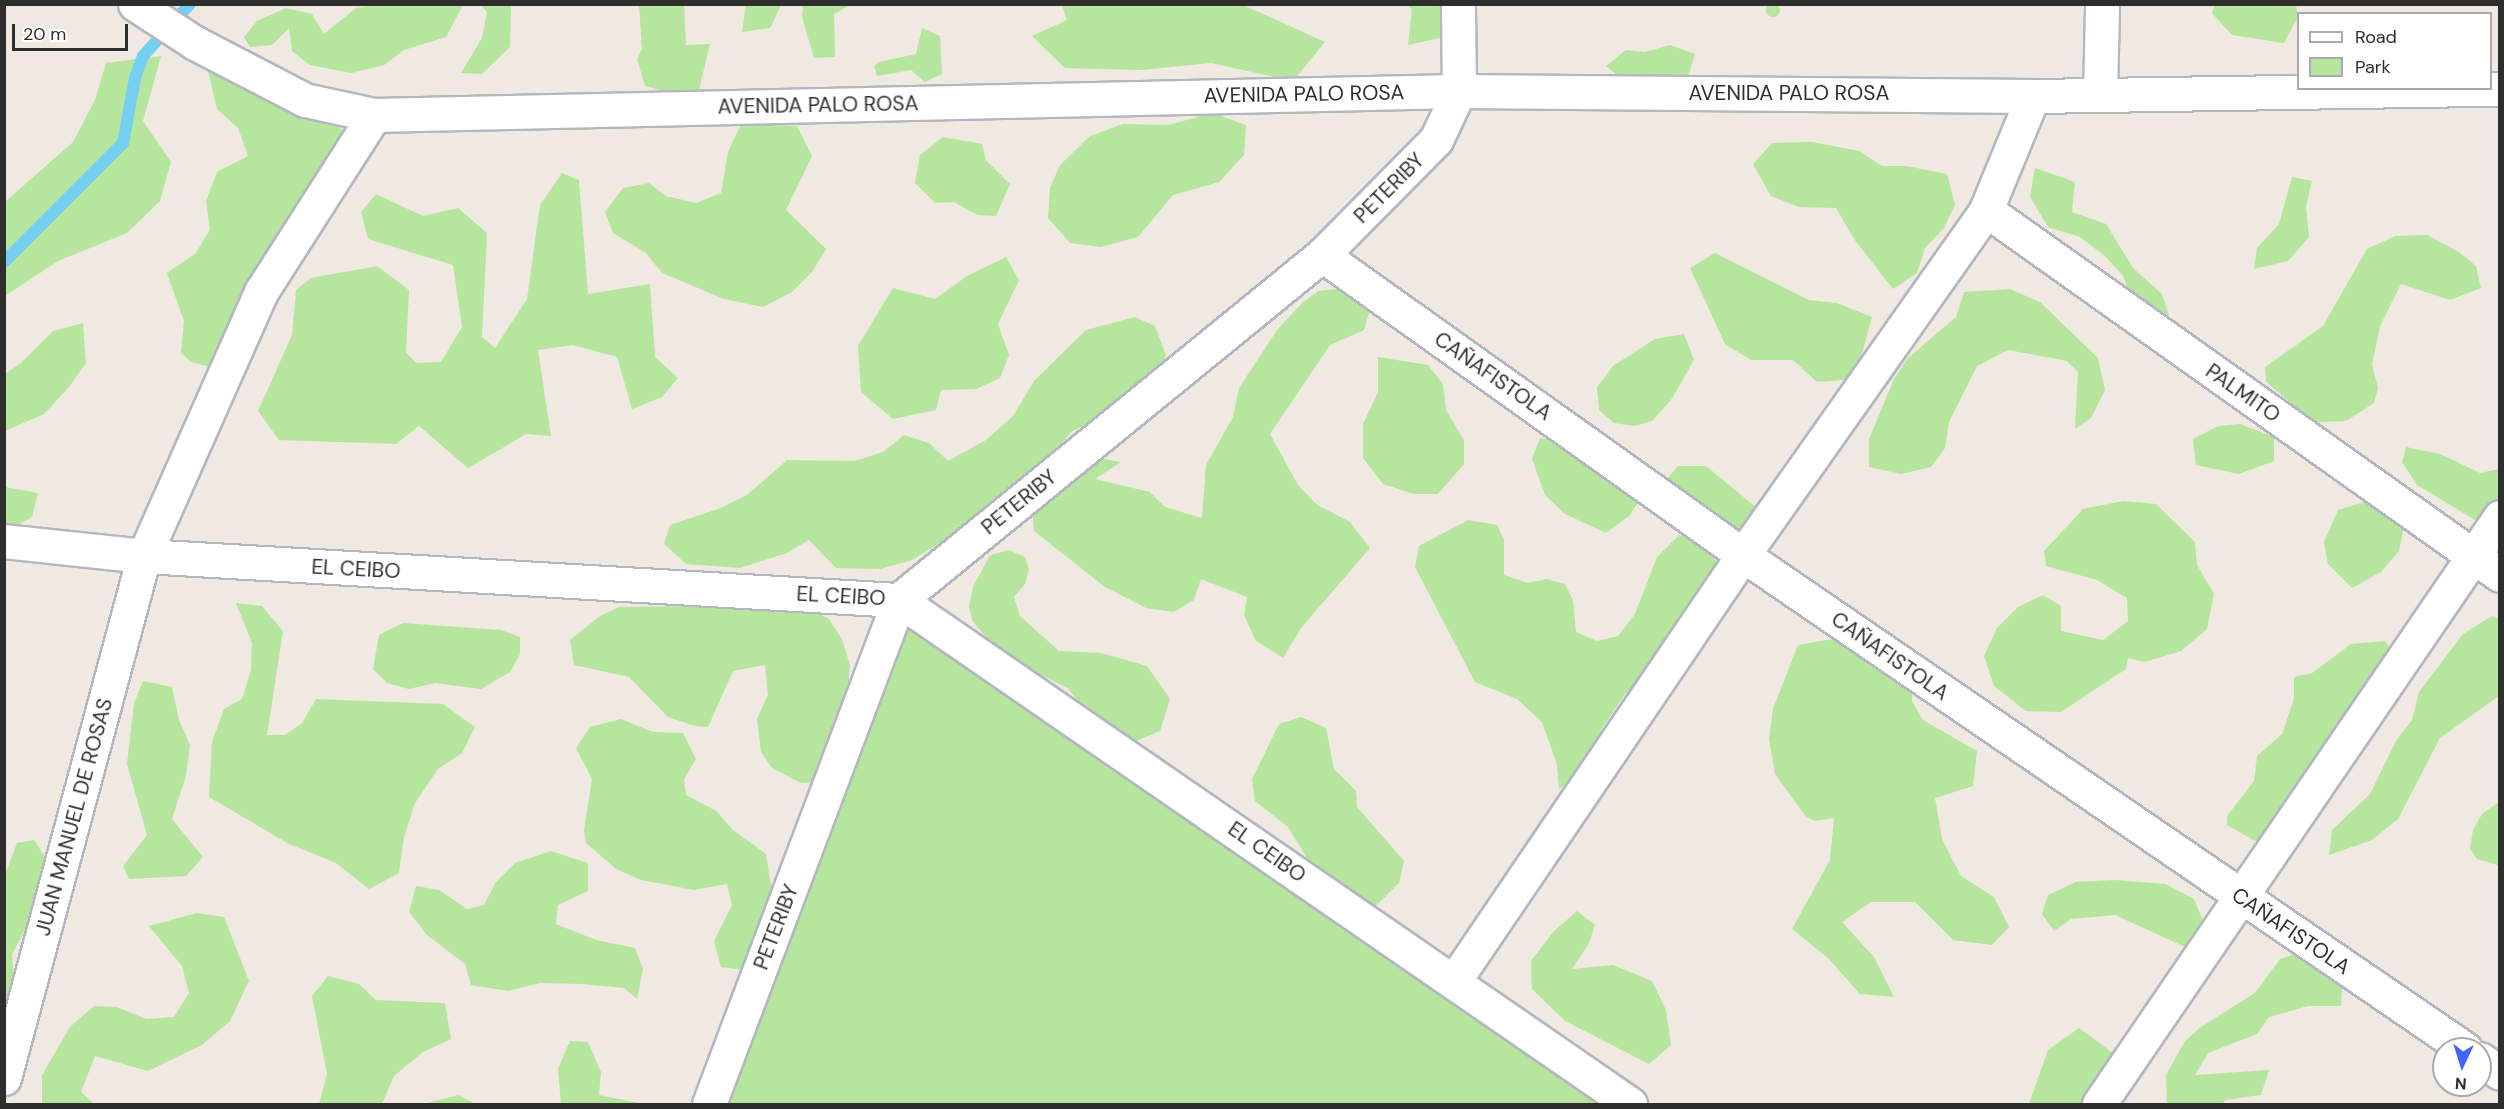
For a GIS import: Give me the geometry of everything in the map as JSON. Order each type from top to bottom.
[{"type":"street","name":"PETERIBY","points":[[709,1104],[899,600],[1322,255],[1436,140],[1459,91],[1458,4]]},
{"type":"street","points":[[2100,95],[2102,4]]},
{"type":"street","name":"AVENIDA PALO ROSA","points":[[141,8],[195,43],[305,100],[375,116],[1459,91],[2033,96],[2432,90]]},
{"type":"street","points":[[1454,981],[1743,555],[1986,210],[2033,96]]},
{"type":"street","name":"JUAN MANUEL DE ROSAS","points":[[4,1078],[144,556],[261,292],[375,116]]},
{"type":"street","name":"PALMITO","points":[[1986,210],[2499,575]]},
{"type":"street","name":"CAÑAFISTOLA","points":[[1322,255],[1743,555],[2447,1037]]},
{"type":"street","points":[[2099,1104],[2499,517]]},
{"type":"street","name":"EL CEIBO","points":[[4,541],[144,556],[899,600],[1630,1104]]},
{"type":"green space","points":[[1773,3],[1778,5],[1780,10],[1778,15],[1773,17],[1768,15],[1766,10],[1768,5]]},
{"type":"green space","points":[[746,4],[781,5],[770,28],[742,32]]},
{"type":"green space","points":[[1241,4],[1325,42],[1293,81],[1211,63],[1141,70],[1065,68],[1032,36],[1067,20],[1062,5]]},
{"type":"green space","points":[[375,5],[463,5],[446,37],[404,50],[384,65],[351,73],[310,65],[292,51],[289,28],[272,45],[250,47],[244,37],[257,21],[286,8],[312,14],[324,34],[356,8]]},
{"type":"green space","points":[[481,5],[511,5],[510,47],[482,74],[461,73],[482,38],[487,12]]},
{"type":"green space","points":[[639,5],[684,5],[686,45],[710,44],[699,90],[668,92],[645,86],[637,59],[642,49]]},
{"type":"green space","points":[[803,5],[851,5],[834,14],[835,57],[814,58],[802,17]]},
{"type":"green space","points":[[1407,5],[1470,5],[1458,34],[1408,45],[1412,9]]},
{"type":"green space","points":[[2215,5],[2296,5],[2297,19],[2284,43],[2232,35],[2212,13]]},
{"type":"green space","points":[[922,28],[940,36],[942,74],[925,82],[911,70],[877,76],[874,66],[879,62],[916,54]]},
{"type":"green space","points":[[1670,45],[1695,54],[1686,83],[1624,81],[1606,66],[1626,50],[1645,52]]},
{"type":"green space","points":[[161,56],[143,121],[171,162],[160,201],[127,233],[58,261],[5,296],[5,202],[73,142],[95,100],[106,63]]},
{"type":"green space","points":[[208,71],[238,73],[291,115],[327,117],[356,142],[357,173],[210,367],[191,362],[181,353],[184,321],[167,273],[195,254],[210,230],[206,201],[217,172],[248,156],[238,128],[217,109]]},
{"type":"green space","points":[[1212,113],[1246,125],[1244,155],[1219,182],[1173,195],[1138,237],[1101,247],[1070,243],[1048,218],[1050,188],[1060,165],[1090,136],[1123,124],[1168,125]]},
{"type":"green space","points":[[741,124],[797,126],[812,156],[786,210],[826,249],[812,272],[792,292],[763,307],[724,299],[662,273],[646,253],[613,233],[605,212],[623,188],[649,183],[666,196],[696,203],[721,193],[728,152]]},
{"type":"green space","points":[[943,137],[982,144],[986,160],[1010,184],[996,216],[977,215],[954,202],[935,203],[915,183],[920,155]]},
{"type":"green space","points":[[1812,142],[1859,151],[1882,166],[1907,166],[1947,174],[1955,205],[1944,228],[1925,248],[1917,273],[1893,289],[1854,239],[1836,208],[1799,207],[1771,196],[1753,164],[1772,143]]},
{"type":"green space","points":[[2035,168],[2075,182],[2072,212],[2106,224],[2133,268],[2162,294],[2169,315],[2149,318],[2135,307],[2123,276],[2105,256],[2080,237],[2048,227],[2030,197]]},
{"type":"green space","points":[[562,173],[579,180],[588,294],[650,284],[655,357],[678,378],[662,397],[632,409],[617,357],[573,345],[538,350],[551,436],[526,434],[468,468],[419,426],[396,444],[279,440],[258,411],[292,335],[296,290],[311,278],[377,266],[409,290],[406,352],[416,363],[441,362],[462,327],[453,265],[368,239],[361,212],[376,194],[423,216],[458,208],[487,233],[482,337],[495,348],[527,299],[540,205]]},
{"type":"green space","points":[[2292,177],[2312,181],[2306,206],[2309,237],[2288,261],[2254,269],[2257,248],[2279,224]]},
{"type":"green space","points":[[2427,235],[2459,252],[2476,266],[2481,288],[2450,300],[2401,284],[2380,326],[2372,365],[2378,388],[2374,403],[2346,421],[2305,423],[2292,404],[2266,382],[2265,367],[2323,326],[2367,249],[2395,236]]},
{"type":"green space","points":[[1715,253],[1809,300],[1837,303],[1872,317],[1855,379],[1817,382],[1793,360],[1751,360],[1725,344],[1690,268]]},
{"type":"green space","points":[[1006,257],[1019,280],[998,324],[1009,355],[1000,378],[976,389],[941,390],[936,410],[893,419],[861,392],[858,346],[893,288],[935,299],[967,276]]},
{"type":"green space","points":[[1344,288],[1374,296],[1364,330],[1330,345],[1270,434],[1298,485],[1316,504],[1350,522],[1370,548],[1301,628],[1283,658],[1256,641],[1244,615],[1247,597],[1201,579],[1194,600],[1174,612],[1146,608],[1105,587],[1034,531],[1032,506],[1093,457],[1121,462],[1095,479],[1150,492],[1165,507],[1202,518],[1206,465],[1233,417],[1239,388],[1277,330],[1302,303],[1318,291]]},
{"type":"green space","points":[[2010,289],[2040,302],[2098,358],[2105,390],[2091,418],[2075,429],[2078,372],[2067,361],[2008,350],[1977,366],[1949,422],[1945,448],[1931,467],[1901,474],[1869,467],[1869,439],[1894,379],[1908,358],[1956,317],[1964,292]]},
{"type":"green space","points":[[1135,317],[1155,326],[1166,355],[1155,390],[1071,432],[1022,492],[912,560],[880,569],[836,568],[809,540],[787,553],[740,568],[686,564],[664,544],[670,525],[721,508],[747,495],[787,460],[855,461],[883,452],[904,435],[929,443],[948,461],[986,440],[1013,416],[1034,381],[1086,330]]},
{"type":"green space","points":[[83,323],[86,363],[69,387],[44,414],[5,431],[5,374],[21,363],[53,331]]},
{"type":"green space","points":[[1684,334],[1694,360],[1671,400],[1652,421],[1634,426],[1614,423],[1599,410],[1597,387],[1613,366],[1655,339]]},
{"type":"green space","points":[[1378,357],[1428,365],[1443,384],[1446,410],[1464,440],[1464,464],[1438,494],[1414,494],[1383,484],[1363,458],[1363,424],[1378,392]]},
{"type":"green space","points":[[2240,424],[2274,437],[2274,461],[2239,474],[2196,465],[2193,439],[2218,426]]},
{"type":"green space","points":[[1540,438],[1605,450],[1646,490],[1629,516],[1606,533],[1565,514],[1545,495],[1532,459]]},
{"type":"green space","points":[[2406,447],[2440,454],[2480,473],[2499,469],[2499,519],[2475,520],[2417,485],[2402,462]]},
{"type":"green space","points":[[1678,466],[1706,466],[1757,508],[1752,523],[1725,532],[1669,493],[1668,478]]},
{"type":"green space","points":[[5,487],[38,493],[32,517],[5,532]]},
{"type":"green space","points":[[2123,501],[2156,504],[2195,542],[2197,565],[2214,594],[2207,629],[2181,651],[2145,662],[2128,658],[2126,669],[2061,712],[2026,711],[1994,686],[1984,656],[1997,628],[2018,607],[2043,595],[2061,606],[2061,631],[2103,640],[2128,621],[2127,598],[2097,580],[2046,566],[2044,551],[2083,509]]},
{"type":"green space","points":[[2367,501],[2389,504],[2405,522],[2399,551],[2381,572],[2352,588],[2328,564],[2324,542],[2338,510]]},
{"type":"green space","points":[[1468,520],[1497,525],[1504,540],[1504,575],[1528,583],[1546,579],[1565,584],[1573,600],[1576,632],[1597,641],[1618,636],[1635,614],[1657,557],[1679,535],[1698,540],[1715,559],[1722,577],[1644,675],[1625,694],[1601,730],[1586,769],[1559,789],[1557,765],[1542,722],[1517,699],[1475,682],[1415,567],[1419,546]]},
{"type":"green space","points":[[1009,550],[1025,557],[1029,569],[1025,584],[1014,597],[1020,616],[1059,651],[1101,653],[1147,666],[1170,699],[1160,731],[1134,742],[1093,721],[1068,688],[1022,666],[988,640],[972,620],[969,606],[973,587],[990,555]]},
{"type":"green space","points":[[899,600],[1307,879],[1307,858],[1288,827],[1255,801],[1252,779],[1279,724],[1301,717],[1326,728],[1334,769],[1356,791],[1357,807],[1404,861],[1399,883],[1378,904],[1357,914],[1630,1104],[709,1104],[758,972],[721,967],[714,941],[732,905],[727,884],[694,890],[641,880],[616,869],[586,843],[584,830],[592,779],[576,748],[590,727],[621,719],[653,732],[683,733],[696,759],[684,779],[686,795],[716,811],[733,830],[766,854],[770,880],[782,910],[821,782],[801,783],[772,768],[761,752],[757,719],[768,695],[765,665],[733,671],[708,727],[695,726],[668,717],[629,677],[574,665],[570,640],[600,616],[619,607],[797,605],[828,618],[842,639],[850,665],[845,724]]},
{"type":"green space","points":[[236,603],[262,606],[283,631],[267,735],[285,735],[302,723],[316,699],[443,704],[475,727],[462,753],[438,769],[415,803],[404,837],[399,873],[369,889],[336,863],[289,844],[209,797],[212,742],[224,709],[242,699],[251,670],[252,643]]},
{"type":"green space","points":[[2492,616],[2499,619],[2499,696],[2440,738],[2398,819],[2372,840],[2329,855],[2332,830],[2370,794],[2396,741],[2412,720],[2419,692],[2463,634]]},
{"type":"green space","points":[[403,623],[501,630],[520,637],[520,654],[510,672],[481,689],[435,683],[409,689],[387,683],[373,669],[379,635]]},
{"type":"green space","points":[[1855,635],[1913,667],[1912,701],[1923,720],[1977,751],[1973,786],[1935,798],[1942,839],[1961,876],[1994,897],[2009,927],[1992,945],[1953,940],[1915,902],[1871,902],[1842,922],[1874,957],[1894,997],[1860,994],[1828,958],[1792,929],[1830,860],[1834,818],[1815,821],[1806,817],[1775,774],[1769,739],[1773,709],[1798,645]]},
{"type":"green space","points":[[2385,641],[2392,651],[2285,823],[2255,841],[2227,825],[2227,816],[2254,781],[2257,756],[2282,734],[2294,699],[2294,677],[2312,673],[2351,644]]},
{"type":"green space","points":[[143,681],[172,687],[179,720],[190,745],[186,776],[172,819],[203,857],[186,876],[129,879],[123,866],[147,835],[127,764],[134,703]]},
{"type":"green space","points":[[2499,802],[2500,865],[2498,865],[2477,859],[2470,849],[2473,830],[2482,814]]},
{"type":"green space","points":[[34,840],[50,864],[41,901],[12,954],[14,983],[5,1003],[5,875],[17,843]]},
{"type":"green space","points":[[551,851],[588,863],[588,891],[558,905],[556,924],[596,940],[635,948],[643,969],[637,999],[624,988],[582,984],[540,983],[508,991],[471,985],[465,964],[427,935],[409,912],[416,886],[439,890],[467,909],[484,905],[496,882],[515,863]]},
{"type":"green space","points":[[2115,880],[2165,884],[2194,899],[2203,921],[2185,947],[2115,915],[2071,919],[2054,931],[2042,914],[2048,895],[2076,882]]},
{"type":"green space","points":[[1577,911],[1595,925],[1589,943],[1572,969],[1613,965],[1652,981],[1666,1010],[1671,1045],[1649,1064],[1565,1021],[1532,989],[1531,961],[1554,931]]},
{"type":"green space","points":[[197,913],[224,917],[249,981],[230,1021],[202,1045],[148,1071],[95,1056],[81,1092],[94,1104],[42,1104],[42,1075],[70,1027],[94,1006],[117,1007],[146,1019],[174,1017],[189,993],[182,966],[149,926]]},
{"type":"green space","points":[[2300,952],[2343,976],[2341,1006],[2308,1006],[2269,1017],[2257,1034],[2208,1053],[2195,1075],[2269,1070],[2261,1095],[2225,1100],[2223,1104],[2167,1104],[2166,1075],[2185,1041],[2201,1027],[2255,993],[2280,959]]},
{"type":"green space","points":[[328,976],[359,984],[376,1000],[445,1003],[451,1039],[423,1052],[394,1076],[382,1104],[319,1104],[327,1074],[312,996]]},
{"type":"green space","points":[[2079,1028],[2113,1053],[2102,1079],[2084,1104],[2029,1104],[2048,1050]]},
{"type":"green space","points":[[570,1041],[588,1042],[601,1072],[599,1095],[644,1104],[561,1104],[558,1069]]},
{"type":"green space","points":[[459,1095],[475,1104],[423,1104]]},
{"type":"waterway","points":[[4,262],[123,143],[135,78],[143,56],[190,4]]}]
